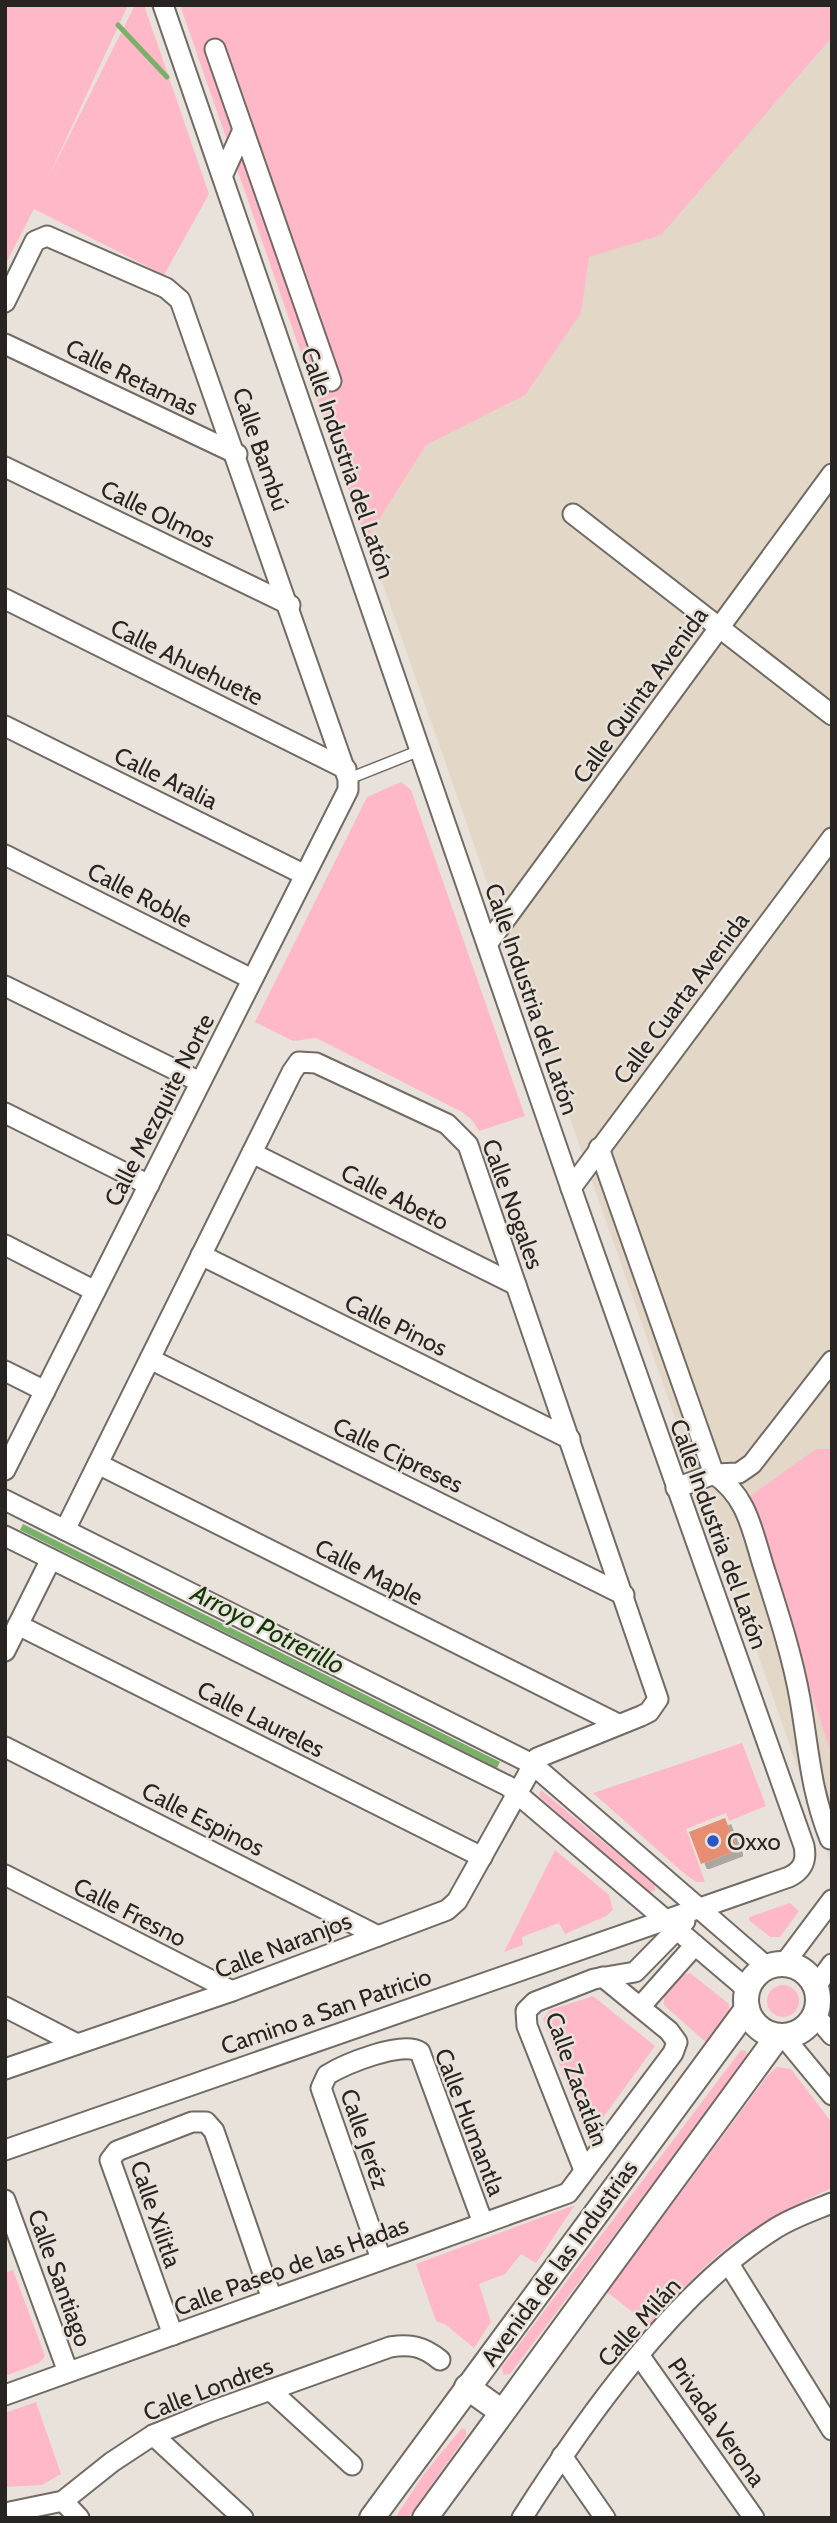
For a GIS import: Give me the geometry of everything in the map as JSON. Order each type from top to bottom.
[{"type":"street","name":"Calle Industria del Latón","points":[[163,5],[571,1188],[804,1846]]},
{"type":"street","name":"Calle Industria del Latón","points":[[215,48],[331,381]]},
{"type":"street","points":[[223,174],[243,130]]},
{"type":"street","name":"Calle Bambú","points":[[5,302],[36,242],[53,237],[166,288],[180,300],[237,454],[347,774]]},
{"type":"street","name":"Calle Retamas","points":[[5,344],[237,454]]},
{"type":"street","name":"Calle Olmos","points":[[5,467],[290,605]]},
{"type":"street","name":"Calle Quinta Avenida","points":[[488,943],[832,474]]},
{"type":"street","points":[[573,514],[719,630],[832,715]]},
{"type":"street","name":"Calle Ahuehuete","points":[[5,599],[347,774]]},
{"type":"street","name":"Calle Aralia","points":[[5,726],[305,875]]},
{"type":"street","name":"Calle Mezquite Norte","points":[[5,1470],[348,790],[347,774]]},
{"type":"street","name":"Calle Cuarta Avenida","points":[[571,1188],[832,838]]},
{"type":"street","name":"Calle Roble","points":[[5,855],[252,979]]},
{"type":"street","points":[[5,986],[200,1082]]},
{"type":"street","name":"Calle Nogales","points":[[65,1530],[296,1065],[304,1062],[316,1063],[447,1124],[468,1145],[658,1699],[649,1712],[543,1753],[532,1764]]},
{"type":"street","points":[[5,1113],[149,1185]]},
{"type":"street","name":"Calle Industria del Latón","points":[[599,1148],[714,1474]]},
{"type":"street","name":"Calle Abeto","points":[[252,1153],[516,1285]]},
{"type":"street","points":[[5,1245],[95,1291]]},
{"type":"street","name":"Calle Pinos","points":[[201,1255],[570,1439]]},
{"type":"street","name":"Calle Cipreses","points":[[150,1359],[624,1595]]},
{"type":"street","points":[[676,1488],[714,1474],[739,1473],[752,1464],[832,1361]]},
{"type":"street","points":[[5,1371],[45,1391]]},
{"type":"street","name":"Calle Maple","points":[[97,1464],[618,1724]]},
{"type":"street","points":[[603,1977],[635,1972],[670,1924],[697,1907],[794,1874],[805,1860],[804,1846],[831,1838],[815,1803],[799,1696],[749,1519],[731,1485],[714,1474]]},
{"type":"street","points":[[5,1500],[532,1764],[697,1907],[776,1966],[803,1971],[816,1986]]},
{"type":"street","points":[[5,1536],[516,1792],[695,1945],[747,2000],[758,2027],[781,2036],[832,2095]]},
{"type":"street","points":[[5,1651],[51,1559]]},
{"type":"street","name":"Calle Laureles","points":[[18,1625],[482,1857]]},
{"type":"street","name":"Calle Espinos","points":[[5,1747],[378,1936]]},
{"type":"street","name":"Calle Naranjos","points":[[5,2069],[232,1991],[447,1910],[457,1901],[532,1764]]},
{"type":"street","name":"Calle Fresno","points":[[5,1875],[232,1991]]},
{"type":"street","points":[[747,2000],[752,1980],[776,1966],[832,1900]]},
{"type":"street","name":"Camino a San Patricio","points":[[5,2150],[670,1924]]},
{"type":"street","points":[[603,1977],[640,2007],[695,1945]]},
{"type":"street","points":[[832,1964],[816,1986],[816,2015],[832,2035]]},
{"type":"street","name":"Calle Zacatlán","points":[[584,2170],[525,2018],[529,2006],[603,1977]]},
{"type":"street","name":"Avenida de las Industrias","points":[[372,2518],[747,2000]]},
{"type":"street","points":[[5,2007],[76,2044]]},
{"type":"street","name":"Calle Paseo de las Hadas","points":[[5,2395],[568,2193],[673,2053],[677,2042],[669,2031],[640,2007]]},
{"type":"street","points":[[781,2036],[803,2030],[816,2015]]},
{"type":"street","name":"Avenida de las Industrias","points":[[425,2518],[781,2036]]},
{"type":"street","name":"Calle Humantla","points":[[366,2059],[405,2047],[420,2052],[483,2223]]},
{"type":"street","name":"Calle Jeréz","points":[[366,2059],[327,2075],[321,2088],[381,2259]]},
{"type":"street","name":"Calle Xilitla","points":[[173,2335],[110,2166],[112,2155],[117,2151],[199,2120],[211,2126],[272,2299]]},
{"type":"street","name":"Calle Santiago","points":[[5,2200],[68,2372]]},
{"type":"street","name":"Calle Milán","points":[[522,2518],[562,2456],[639,2355],[729,2264],[775,2229],[832,2203]]},
{"type":"street","points":[[729,2264],[832,2430]]},
{"type":"street","name":"Calle Londres","points":[[5,2513],[63,2501],[112,2462],[153,2435],[390,2347],[409,2344],[425,2348],[440,2360]]},
{"type":"street","name":"Privada Verona","points":[[639,2355],[754,2518]]},
{"type":"street","points":[[467,2387],[502,2412]]},
{"type":"street","points":[[270,2390],[352,2465]]},
{"type":"street","points":[[153,2435],[243,2518]]},
{"type":"street","points":[[562,2456],[606,2518]]},
{"type":"street","points":[[63,2501],[79,2518]]},
{"type":"lane","points":[[347,774],[421,750]]},
{"type":"shaded area","points":[[5,5],[128,5],[48,178],[135,5],[144,5],[209,194],[164,275],[34,209],[5,265]]},
{"type":"shaded area","points":[[180,5],[832,5],[832,37],[661,235],[589,257],[581,313],[525,395],[426,445],[366,540]]},
{"type":"shaded area","points":[[250,5],[832,5],[832,1866],[197,54],[228,43]]},
{"type":"shaded area","points":[[401,782],[411,790],[525,1116],[479,1131],[472,1120],[462,1112],[316,1038],[293,1041],[255,1022],[367,797]]},
{"type":"shaded area","points":[[816,1449],[832,1449],[832,1756],[752,1512],[750,1496]]},
{"type":"shaded area","points":[[23,1524],[500,1762],[497,1768],[20,1530]]},
{"type":"shaded area","points":[[742,1743],[766,1806],[729,1821],[726,1813],[686,1829],[705,1882],[697,1882],[687,1876],[593,1793]]},
{"type":"shaded area","points":[[541,1790],[655,1885],[655,1891],[648,1892],[539,1796]]},
{"type":"shaded area","points":[[555,1850],[609,1895],[613,1910],[606,1916],[565,1934],[559,1923],[522,1937],[523,1945],[504,1952]]},
{"type":"shaded area","points":[[790,1903],[799,1911],[780,1937],[770,1937],[750,1921],[749,1917]]},
{"type":"shaded area","points":[[690,1973],[729,2004],[729,2016],[709,2045],[664,2005],[665,1995],[671,1985]]},
{"type":"shaded area","points":[[783,1985],[795,1989],[799,2001],[795,2013],[783,2017],[771,2013],[767,2001],[771,1989]]},
{"type":"shaded area","points":[[593,1996],[655,2046],[594,2130],[589,2131],[583,2128],[543,2019],[550,2010]]},
{"type":"shaded area","points":[[741,2050],[746,2051],[747,2058],[510,2374],[503,2375],[502,2367]]},
{"type":"shaded area","points":[[777,2067],[791,2069],[832,2123],[832,2188],[776,2216],[731,2245],[691,2280],[650,2326],[607,2292],[768,2075]]},
{"type":"shaded area","points":[[575,2205],[536,2263],[521,2254],[505,2274],[479,2284],[491,2322],[474,2348],[446,2325],[436,2321],[416,2264]]},
{"type":"shaded area","points":[[13,2270],[45,2356],[39,2363],[5,2376],[5,2273]]},
{"type":"shaded area","points":[[36,2402],[61,2474],[42,2485],[5,2487],[5,2413]]},
{"type":"shaded area","points":[[462,2428],[466,2430],[466,2436],[408,2518],[395,2518],[424,2474]]},
{"type":"building","name":"Oxxo","points":[[725,1818],[738,1850],[701,1864],[689,1832]]},
{"type":"waterway","points":[[118,25],[167,77]]},
{"type":"place","name":"Oxxo","points":[[713,1841]]},
{"type":"water label","name":"Arroyo Potrerillo","points":[[268,1629]]}]
